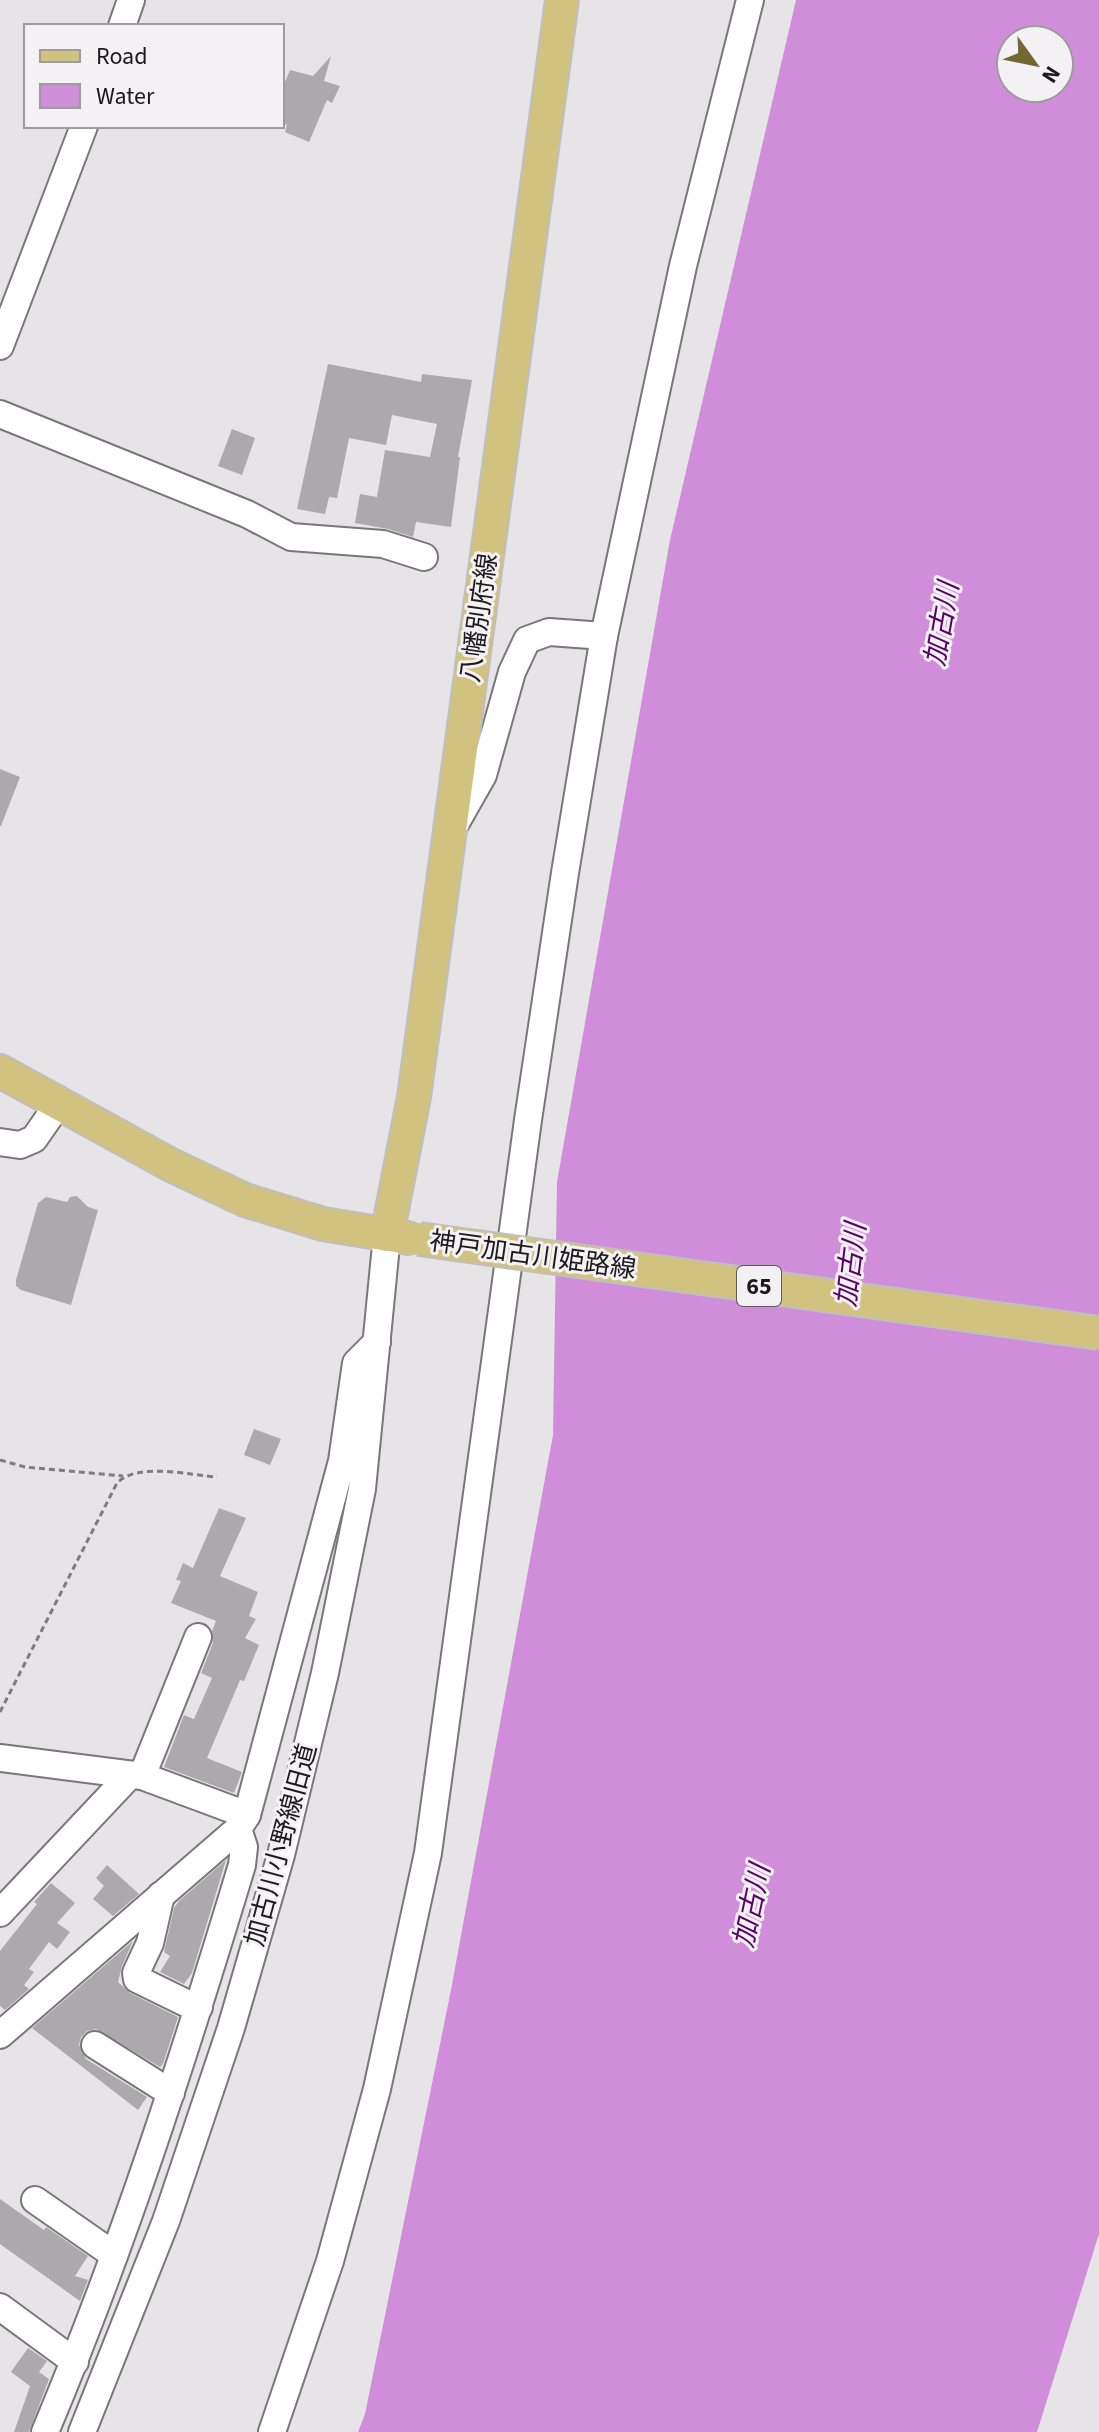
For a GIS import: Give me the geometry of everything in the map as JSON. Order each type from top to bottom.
[{"type":"main road","name":"八幡別府線","points":[[387,1235],[414,1097],[562,0]]},
{"type":"main road","name":"神戸加古川姫路線","points":[[0,1071],[171,1165],[245,1200],[323,1224],[1099,1333]]},
{"type":"street","points":[[123,24],[131,0]]},
{"type":"street","points":[[272,2432],[330,2261],[373,2103],[428,1853],[528,1120],[604,636],[683,266],[750,0]]},
{"type":"street","points":[[0,346],[83,128]]},
{"type":"street","points":[[0,414],[247,514],[291,537],[383,544],[424,557]]},
{"type":"street","points":[[449,834],[483,775],[512,672],[527,640],[549,632],[604,636]]},
{"type":"street","points":[[0,1142],[20,1145],[34,1139],[59,1103]]},
{"type":"street","name":"加古川小野線旧道","points":[[82,2432],[166,2221],[231,2028],[281,1855],[325,1673],[362,1489],[387,1235]]},
{"type":"street","points":[[45,2432],[75,2362],[114,2255],[199,2007],[242,1865],[243,1822],[342,1461],[356,1363],[377,1342]]},
{"type":"street","points":[[0,1913],[136,1776],[198,1637]]},
{"type":"street","points":[[0,1758],[136,1776],[243,1822]]},
{"type":"street","points":[[0,2035],[243,1822]]},
{"type":"street","points":[[161,1895],[154,1930],[136,1973],[137,1979],[199,2007]]},
{"type":"street","points":[[95,2045],[171,2093]]},
{"type":"street","points":[[35,2200],[114,2255]]},
{"type":"street","points":[[0,2307],[75,2362]]},
{"type":"path","points":[[0,1460],[25,1467],[124,1476],[138,1471],[217,1477]]},
{"type":"path","points":[[0,1712],[112,1492],[124,1476]]},
{"type":"water","name":"加古川","points":[[796,0],[1099,0],[1099,2234],[1037,2432],[358,2432],[365,2414],[451,1990],[553,1435],[557,1182],[670,540]]},
{"type":"building","points":[[331,56],[324,81],[340,86],[332,103],[327,100],[309,142],[285,132],[284,84],[290,70],[313,76]]},
{"type":"building","points":[[328,364],[421,382],[422,374],[472,380],[458,457],[451,527],[416,522],[413,537],[355,523],[360,494],[377,497],[385,450],[430,457],[437,424],[392,415],[386,445],[349,438],[337,498],[329,497],[325,514],[297,509]]},
{"type":"building","points":[[232,429],[255,438],[242,475],[218,466]]},
{"type":"building","points":[[0,769],[20,777],[1,826],[0,826]]},
{"type":"building","points":[[77,1196],[88,1207],[98,1210],[71,1305],[21,1290],[16,1286],[16,1280],[38,1203],[46,1197],[67,1202],[70,1197]]},
{"type":"building","points":[[254,1429],[281,1439],[270,1465],[244,1455]]},
{"type":"building","points":[[219,1508],[246,1518],[220,1576],[258,1592],[249,1616],[256,1619],[245,1638],[259,1645],[244,1681],[240,1680],[207,1758],[242,1772],[234,1793],[164,1767],[184,1715],[194,1719],[212,1678],[201,1673],[213,1643],[212,1631],[216,1621],[171,1603],[181,1581],[176,1580],[183,1563],[193,1568]]},
{"type":"building","points":[[226,1860],[192,1973],[184,1984],[160,1972],[170,1956],[164,1952],[174,1908]]},
{"type":"building","points":[[107,1865],[139,1894],[113,1916],[93,1899],[104,1886],[96,1878]]},
{"type":"building","points":[[51,1883],[75,1903],[57,1923],[70,1932],[57,1949],[49,1942],[29,1969],[34,1972],[24,1985],[29,1989],[5,2010],[0,2006],[0,1951]]},
{"type":"building","points":[[133,1941],[118,1982],[130,1993],[178,2017],[163,2064],[160,2067],[96,2029],[87,2031],[79,2045],[86,2059],[147,2097],[138,2110],[32,2028]]},
{"type":"building","points":[[0,2199],[88,2256],[75,2276],[88,2280],[80,2301],[0,2244]]},
{"type":"building","points":[[28,2348],[47,2361],[39,2372],[49,2379],[29,2432],[14,2432],[30,2386],[11,2372]]}]
